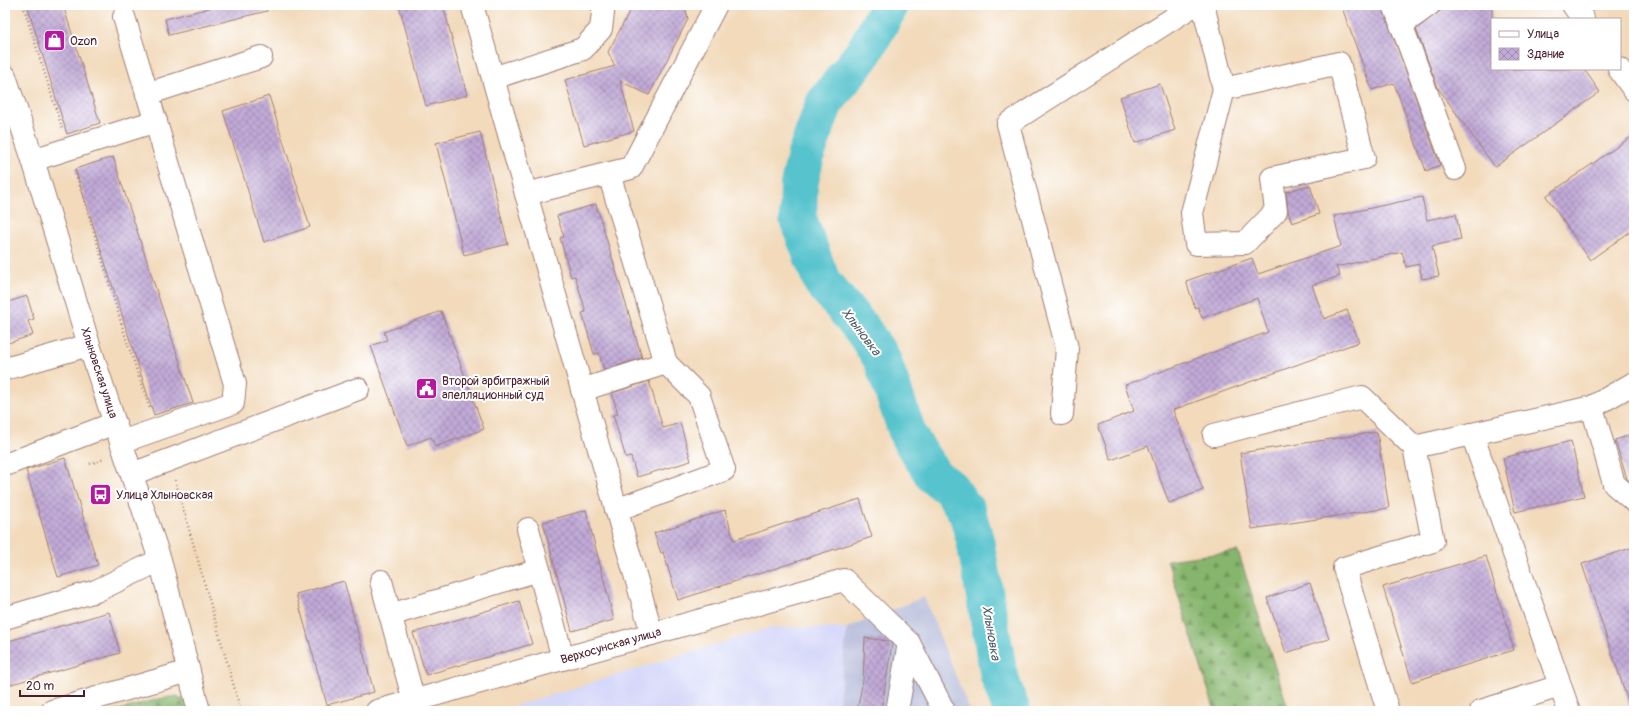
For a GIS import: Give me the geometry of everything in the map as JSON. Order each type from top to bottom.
[{"type":"street","points":[[472,5],[652,634]]},
{"type":"street","points":[[493,78],[583,49],[601,29],[604,5]]},
{"type":"street","points":[[526,194],[631,168],[716,5]]},
{"type":"street","points":[[1062,414],[1067,348],[1008,124],[1194,5]]},
{"type":"street","points":[[1203,5],[1224,89],[1192,213],[1196,244],[1245,243],[1276,211],[1272,178],[1364,158],[1339,63],[1224,89]]},
{"type":"street","points":[[1394,5],[1455,169]]},
{"type":"street","points":[[1401,25],[1429,5]]},
{"type":"street","points":[[1573,5],[1582,18]]},
{"type":"street","points":[[5,464],[118,433],[157,430],[233,403],[235,384],[124,17]]},
{"type":"street","points":[[147,94],[261,57]]},
{"type":"street","points":[[1620,70],[1634,90]]},
{"type":"street","name":"Хлыновская улица","points":[[5,76],[33,160],[89,345],[160,560],[189,671]]},
{"type":"street","points":[[33,160],[156,121]]},
{"type":"street","points":[[609,174],[666,363],[699,396],[724,470],[616,510]]},
{"type":"street","points":[[5,369],[89,345]]},
{"type":"street","points":[[582,390],[666,363]]},
{"type":"street","points":[[1414,447],[1592,407],[1634,383]]},
{"type":"street","points":[[132,474],[358,389]]},
{"type":"street","points":[[1214,435],[1362,398],[1414,447],[1432,541],[1344,568],[1388,711]]},
{"type":"street","points":[[1592,407],[1614,484],[1634,501]]},
{"type":"street","points":[[1472,434],[1569,711]]},
{"type":"street","points":[[528,529],[563,659]]},
{"type":"street","points":[[5,618],[96,591],[160,560]]},
{"type":"street","points":[[390,615],[539,570]]},
{"type":"street","name":"Верхосунская улица","points":[[377,711],[844,580],[909,643]]},
{"type":"street","points":[[381,581],[414,701]]},
{"type":"street","points":[[897,711],[909,643]]},
{"type":"street","points":[[909,643],[944,711]]},
{"type":"street","points":[[52,711],[189,671],[199,711]]},
{"type":"street","points":[[1481,711],[1560,686]]},
{"type":"path","points":[[23,5],[69,149],[126,342],[157,430]]},
{"type":"path","points":[[90,464],[107,458]]},
{"type":"path","points":[[169,460],[241,711]]},
{"type":"shaded area","points":[[924,597],[970,711],[838,711],[847,628]]},
{"type":"shaded area","points":[[773,627],[847,628],[838,711],[498,711]]},
{"type":"green space","points":[[1238,551],[1289,711],[1215,711],[1167,560]]},
{"type":"green space","points":[[177,696],[187,702],[189,711],[116,711],[158,699]]},
{"type":"building","points":[[27,5],[63,5],[100,123],[67,134]]},
{"type":"building","points":[[222,5],[266,5],[267,11],[169,35],[165,19]]},
{"type":"building","points":[[399,5],[443,5],[467,95],[426,106]]},
{"type":"building","points":[[643,5],[685,5],[688,19],[649,95],[620,81],[634,131],[584,145],[565,80],[615,66],[608,52],[630,11],[642,8]]},
{"type":"building","points":[[1341,5],[1382,5],[1440,165],[1426,171],[1394,83],[1372,90]]},
{"type":"building","points":[[1448,5],[1492,5],[1491,70],[1585,70],[1600,92],[1495,167],[1438,88],[1416,29]]},
{"type":"building","points":[[1160,84],[1175,130],[1135,143],[1120,97]]},
{"type":"building","points":[[269,96],[310,227],[264,242],[223,111]]},
{"type":"building","points":[[480,132],[508,244],[464,255],[436,143]]},
{"type":"building","points":[[1634,135],[1634,229],[1590,260],[1546,196]]},
{"type":"building","points":[[113,157],[193,403],[154,415],[75,169]]},
{"type":"building","points":[[1310,185],[1319,214],[1292,223],[1288,211],[1286,192]]},
{"type":"building","points":[[1422,197],[1427,220],[1456,214],[1461,240],[1432,246],[1439,276],[1422,279],[1419,264],[1406,267],[1402,252],[1336,267],[1340,276],[1312,285],[1324,319],[1347,310],[1359,342],[1173,410],[1203,490],[1169,503],[1148,446],[1111,460],[1098,425],[1134,411],[1125,385],[1268,332],[1257,298],[1202,318],[1198,307],[1195,308],[1186,281],[1252,258],[1258,274],[1341,246],[1334,216]]},
{"type":"building","points":[[596,204],[642,358],[604,370],[599,353],[594,354],[582,313],[586,312],[575,276],[571,277],[560,238],[564,237],[557,216]]},
{"type":"building","points":[[27,296],[34,319],[28,321],[33,335],[5,344],[5,303]]},
{"type":"building","name":"Второй арбитражный апелляционный суд","points":[[441,311],[484,429],[435,447],[431,437],[407,446],[371,346],[387,340],[384,332]]},
{"type":"building","points":[[649,381],[663,428],[680,423],[691,461],[637,477],[631,457],[626,458],[613,415],[618,414],[612,393]]},
{"type":"building","points":[[1377,432],[1389,508],[1252,529],[1240,453]]},
{"type":"building","points":[[1634,434],[1634,485],[1627,479],[1615,440]]},
{"type":"building","points":[[1571,441],[1584,496],[1515,512],[1503,458]]},
{"type":"building","points":[[65,458],[98,565],[58,577],[26,470]]},
{"type":"building","points":[[860,499],[872,537],[678,600],[663,552],[661,553],[654,533],[725,510],[734,540]]},
{"type":"building","points":[[586,510],[614,620],[572,631],[543,522]]},
{"type":"building","points":[[1634,547],[1634,710],[1631,710],[1582,564]]},
{"type":"building","points":[[1486,556],[1514,650],[1412,682],[1383,587]]},
{"type":"building","points":[[344,581],[374,692],[327,705],[296,594]]},
{"type":"building","points":[[1310,583],[1329,639],[1286,653],[1267,598]]},
{"type":"building","points":[[519,601],[532,644],[426,675],[413,633]]},
{"type":"building","points":[[109,612],[120,653],[5,686],[5,642]]},
{"type":"building","points":[[865,638],[889,641],[892,644],[881,711],[857,711],[863,680]]},
{"type":"waterway","name":"Хлыновка","points":[[890,5],[864,52],[824,104],[806,155],[799,185],[798,219],[822,282],[862,329],[882,359],[909,437],[934,476],[950,488],[967,512],[975,540],[999,676],[1012,711]]},
{"type":"place","name":"Ozon","points":[[55,41]]},
{"type":"place","name":"Второй арбитражный апелляционный суд","points":[[427,388]]},
{"type":"place","name":"Улица Хлыновская","points":[[100,495]]}]
